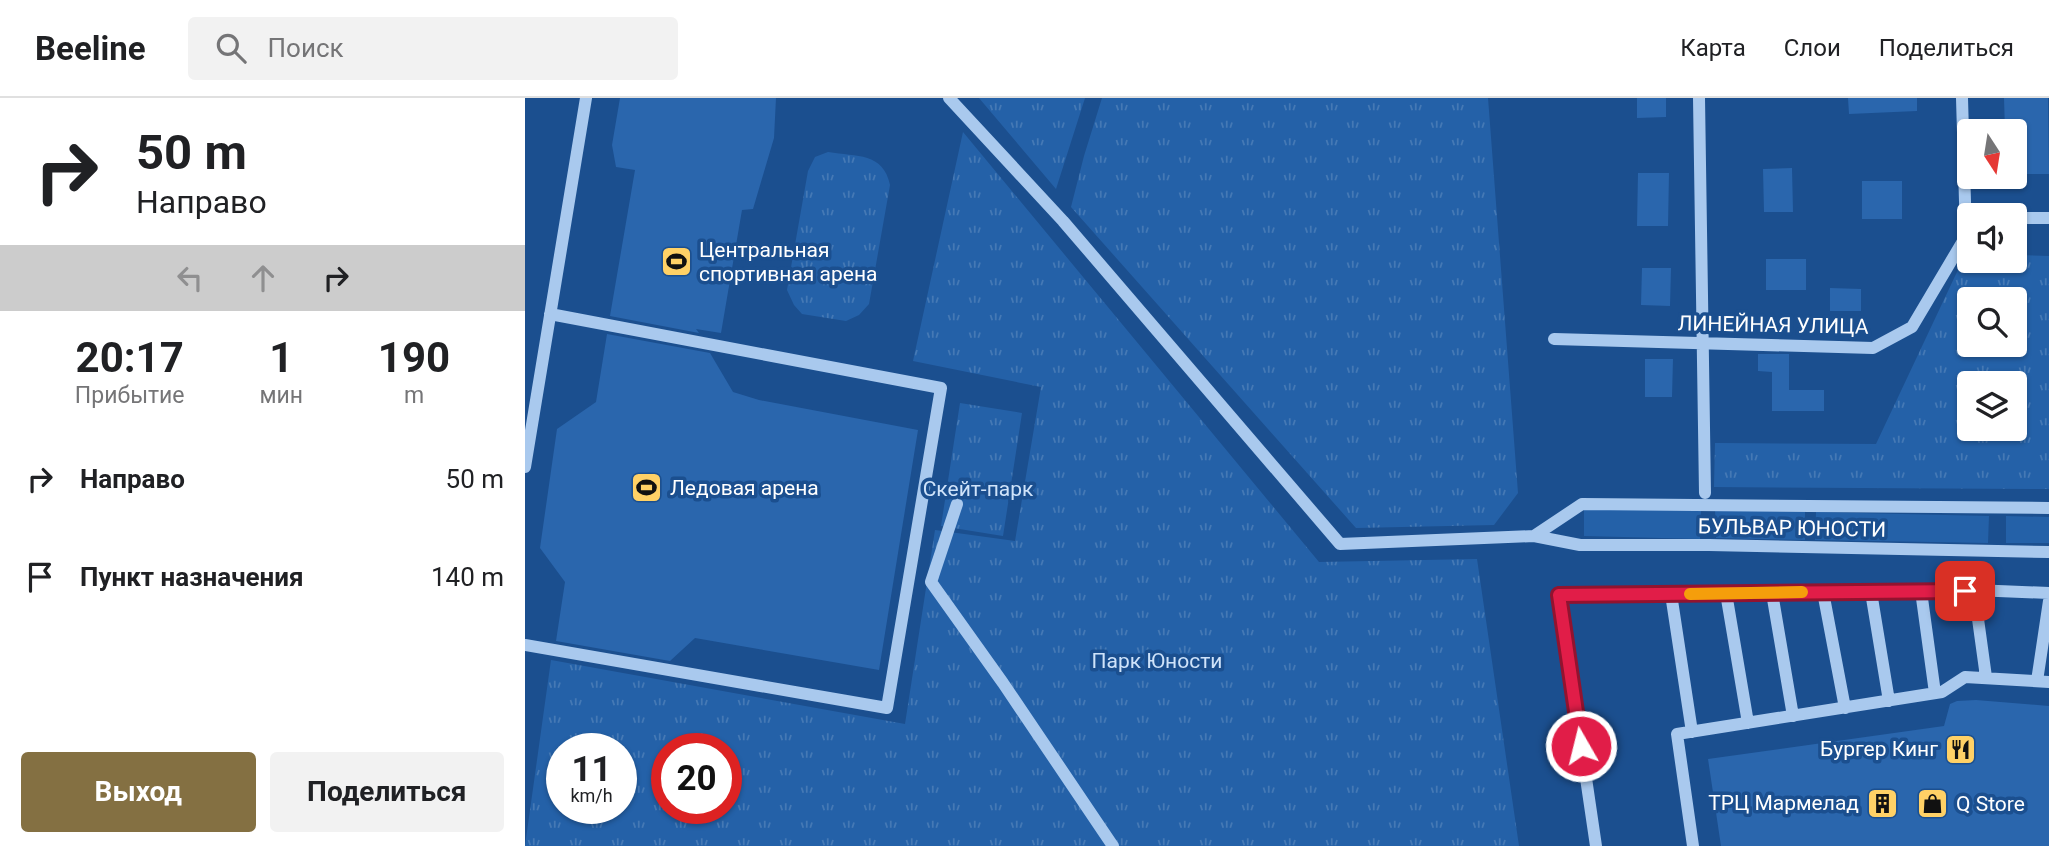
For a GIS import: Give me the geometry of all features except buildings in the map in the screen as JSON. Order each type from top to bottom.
[{"type":"street","points":[[525,467],[586,98]]},
{"type":"street","name":"БУЛЬВАР ЮНОСТИ","points":[[949,98],[1063,221],[1340,544],[1534,536],[1580,545],[1723,545],[2049,552]]},
{"type":"street","points":[[1699,98],[1705,493]]},
{"type":"street","name":"ЛИНЕЙНАЯ УЛИЦА","points":[[1962,98],[1967,203]]},
{"type":"street","points":[[2027,218],[2049,218]]},
{"type":"street","name":"ЛИНЕЙНАЯ УЛИЦА","points":[[1554,339],[1873,348],[1912,327],[1957,251]]},
{"type":"street","points":[[525,645],[887,708],[941,388],[550,314]]},
{"type":"street","points":[[957,504],[932,582],[1113,846]]},
{"type":"street","points":[[1534,536],[1582,504],[2049,508]]},
{"type":"street","points":[[1975,590],[1986,677]]},
{"type":"street","points":[[1597,846],[1559,595],[1975,590],[2049,593]]},
{"type":"street","points":[[1921,591],[1935,693]]},
{"type":"street","points":[[1823,592],[1845,708]]},
{"type":"street","points":[[1871,592],[1889,701]]},
{"type":"street","points":[[1726,593],[1748,723]]},
{"type":"street","points":[[1772,593],[1793,716]]},
{"type":"street","points":[[1671,594],[1692,732]]},
{"type":"street","points":[[1693,846],[1677,734],[1942,692],[1965,677],[2043,681],[2049,601]]},
{"type":"green space","points":[[979,98],[1085,98],[1056,189]]},
{"type":"green space","points":[[1102,98],[1488,98],[1518,493],[1494,525],[1356,528],[1071,207]]},
{"type":"green space","name":"Парк Юности","points":[[963,132],[1319,562],[1477,559],[1519,846],[525,846],[551,660],[905,724],[935,530],[1015,541],[1041,387],[913,361]]},
{"type":"green space","points":[[828,152],[875,161],[887,174],[890,185],[869,304],[859,315],[846,321],[802,314],[787,290],[808,171],[815,157]]},
{"type":"green space","points":[[2027,255],[2049,256],[2049,489],[1714,487],[1715,443],[1876,444],[1957,272],[2027,273]]},
{"type":"green space","name":"Скейт-парк","points":[[960,403],[1022,413],[1003,536],[941,526]]},
{"type":"green space","points":[[1584,508],[1701,511],[1700,539],[1584,536]]},
{"type":"green space","points":[[1715,510],[1805,512],[1805,540],[1716,538]]},
{"type":"green space","points":[[1816,512],[1989,516],[1988,543],[1815,540]]},
{"type":"green space","points":[[2006,516],[2049,517],[2049,543],[2006,543]]},
{"type":"slow traffic","points":[[1690,594],[1802,592]]},
{"type":"place","name":"Центральная спортивная арена","points":[[676,262]]},
{"type":"place","name":"Ледовая арена","points":[[647,488]]},
{"type":"place","name":"Бургер Кинг","points":[[1961,749]]},
{"type":"place","name":"ТРЦ Мармелад","points":[[1882,803]]},
{"type":"place","name":"Q Store","points":[[1933,804]]},
{"type":"route","points":[[1581,746],[1559,595],[1965,591]]}]
